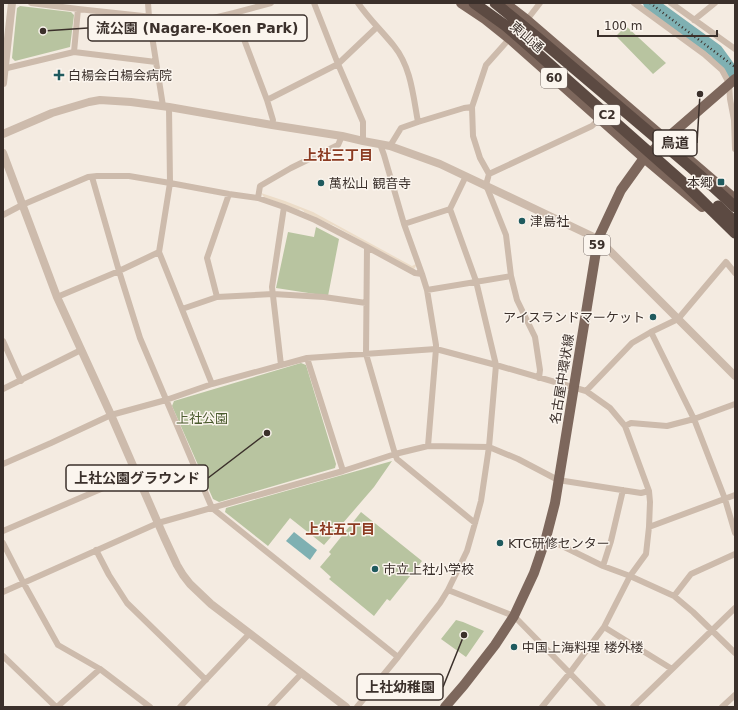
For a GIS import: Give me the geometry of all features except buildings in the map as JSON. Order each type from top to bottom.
[{"type":"highway","name":"C2","points":[[474,3],[506,26],[600,113],[690,189],[735,234]]},
{"type":"highway","name":"C2","points":[[495,3],[538,37],[712,185],[735,207]]},
{"type":"highway","points":[[600,113],[689,180],[735,222]]},
{"type":"main road","name":"東山通","points":[[461,3],[485,19],[600,113],[644,158],[735,234]]},
{"type":"main road","name":"東山通","points":[[505,3],[527,20],[735,199]]},
{"type":"main road","name":"名古屋中環状線","points":[[445,707],[495,645],[514,616],[534,573],[546,538],[555,503],[598,239],[621,190],[644,158],[732,81]]},
{"type":"street","points":[[3,83],[12,3]]},
{"type":"street","points":[[30,3],[78,10],[197,22],[271,3]]},
{"type":"street","points":[[148,3],[156,62],[166,107],[170,183],[159,252],[212,384]]},
{"type":"street","points":[[314,3],[363,122],[363,141]]},
{"type":"street","points":[[358,3],[394,47],[403,61],[410,77],[418,122]]},
{"type":"street","points":[[539,378],[540,370],[535,337],[517,300],[511,276],[506,235],[486,185],[489,174],[480,158],[473,136],[472,107],[486,65],[527,20],[540,3]]},
{"type":"street","points":[[634,3],[704,54],[732,81],[730,98],[734,120],[735,149]]},
{"type":"street","points":[[671,3],[735,49]]},
{"type":"street","points":[[694,20],[715,3]]},
{"type":"street","points":[[74,52],[78,10]]},
{"type":"street","points":[[234,13],[267,100],[273,120],[272,125]]},
{"type":"street","points":[[267,100],[338,64],[377,27]]},
{"type":"street","points":[[4,69],[74,52],[156,62]]},
{"type":"street","points":[[3,134],[52,113],[100,100],[132,102],[166,107],[342,136],[390,146],[440,164],[598,239],[735,376]]},
{"type":"street","points":[[390,146],[401,128],[464,108],[472,107]]},
{"type":"street","points":[[489,174],[592,126],[600,113]]},
{"type":"street","points":[[258,198],[260,186],[291,168],[338,146],[342,136]]},
{"type":"street","points":[[380,144],[404,224],[427,290],[436,349],[428,446]]},
{"type":"street","points":[[3,153],[57,297],[111,415],[176,565],[190,584],[211,604],[346,707]]},
{"type":"street","points":[[3,215],[22,205],[88,178],[97,176],[129,176],[258,198],[315,220],[415,273],[422,274]]},
{"type":"street","points":[[357,707],[440,603],[448,590],[467,551],[482,501],[489,448],[496,365],[476,281],[450,209],[466,176]]},
{"type":"street","points":[[92,177],[140,338],[212,508],[398,657]]},
{"type":"street","points":[[217,297],[207,258],[229,194]]},
{"type":"street","points":[[280,365],[272,287],[284,207]]},
{"type":"street","points":[[404,224],[450,209]]},
{"type":"street","points":[[367,247],[366,354],[395,454],[397,459],[475,523]]},
{"type":"street","points":[[57,297],[119,271],[159,252]]},
{"type":"street","points":[[586,391],[632,343],[678,319],[726,262],[735,273]]},
{"type":"street","points":[[427,290],[511,276]]},
{"type":"street","points":[[182,309],[217,297],[273,294],[324,297],[366,303]]},
{"type":"street","points":[[652,332],[694,419],[725,499],[735,533]]},
{"type":"street","points":[[3,341],[21,380]]},
{"type":"street","points":[[3,464],[111,415],[166,400],[212,384],[308,358],[436,349],[586,391],[610,408],[624,426],[649,490],[649,527],[646,554],[630,576],[604,627],[542,707]]},
{"type":"street","points":[[3,389],[81,350]]},
{"type":"street","points":[[308,358],[343,471]]},
{"type":"street","points":[[624,426],[631,423],[667,426],[694,419],[735,404]]},
{"type":"street","points":[[3,592],[158,523],[343,471],[395,454],[428,446],[489,448],[518,459],[558,480],[641,494],[649,490]]},
{"type":"street","points":[[3,531],[136,474]]},
{"type":"street","points":[[603,566],[611,541],[623,490]]},
{"type":"street","points":[[649,527],[735,495]]},
{"type":"street","points":[[546,538],[603,566],[630,576],[674,596],[712,630],[735,654]]},
{"type":"street","points":[[3,542],[58,645],[100,669],[150,707]]},
{"type":"street","points":[[96,550],[109,575],[127,603],[206,680]]},
{"type":"street","points":[[674,596],[691,574],[735,554]]},
{"type":"street","points":[[448,590],[514,616],[569,674],[603,707]]},
{"type":"street","points":[[633,707],[735,608]]},
{"type":"street","points":[[604,627],[672,669]]},
{"type":"street","points":[[180,707],[250,633]]},
{"type":"street","points":[[3,656],[56,707],[100,669]]},
{"type":"street","points":[[270,707],[302,673]]},
{"type":"street","points":[[722,707],[735,694]]},
{"type":"green space","points":[[20,6],[71,12],[74,15],[70,47],[15,61],[12,58],[17,8]]},
{"type":"green space","points":[[626,26],[666,63],[653,74],[616,36]]},
{"type":"green space","points":[[316,227],[339,239],[328,296],[276,288],[288,232],[314,237]]},
{"type":"green space","name":"上社公園","points":[[301,363],[306,365],[336,464],[335,468],[219,502],[213,499],[172,406],[174,401]]},
{"type":"green space","points":[[392,461],[374,487],[324,545],[290,518],[268,546],[225,512],[226,508]]},
{"type":"green space","points":[[361,512],[422,561],[390,601],[387,599],[374,616],[329,579],[331,577],[320,567],[331,554],[329,552]]},
{"type":"green space","points":[[456,620],[484,631],[466,657],[441,639]]},
{"type":"shaded area","points":[[261,193],[313,212],[412,266],[416,264],[416,266],[412,269],[333,225],[300,209],[299,210],[264,197]]},
{"type":"water","points":[[294,532],[317,550],[310,560],[286,541]]},
{"type":"waterway","points":[[650,3],[716,51],[735,77]]},
{"type":"railway","points":[[650,3],[735,67]]},
{"type":"place","name":"流公園 (Nagare-Koen Park)","points":[[43,31]]},
{"type":"place","name":"白楊会白楊会病院","points":[[59,75]]},
{"type":"place","name":"鳥道","points":[[700,94]]},
{"type":"place","name":"本郷","points":[[721,182]]},
{"type":"place","name":"萬松山 観音寺","points":[[321,183]]},
{"type":"place","name":"津島社","points":[[522,221]]},
{"type":"place","name":"アイスランドマーケット","points":[[653,317]]},
{"type":"place","name":"上社公園グラウンド","points":[[267,433]]},
{"type":"place","name":"KTC研修センター","points":[[500,543]]},
{"type":"place","name":"市立上社小学校","points":[[375,569]]},
{"type":"place","name":"上社幼稚園","points":[[464,635]]},
{"type":"place","name":"中国上海料理 楼外楼","points":[[514,647]]},
{"type":"district","name":"上社三丁目","points":[[338,155]]},
{"type":"district","name":"上社五丁目","points":[[340,529]]}]
